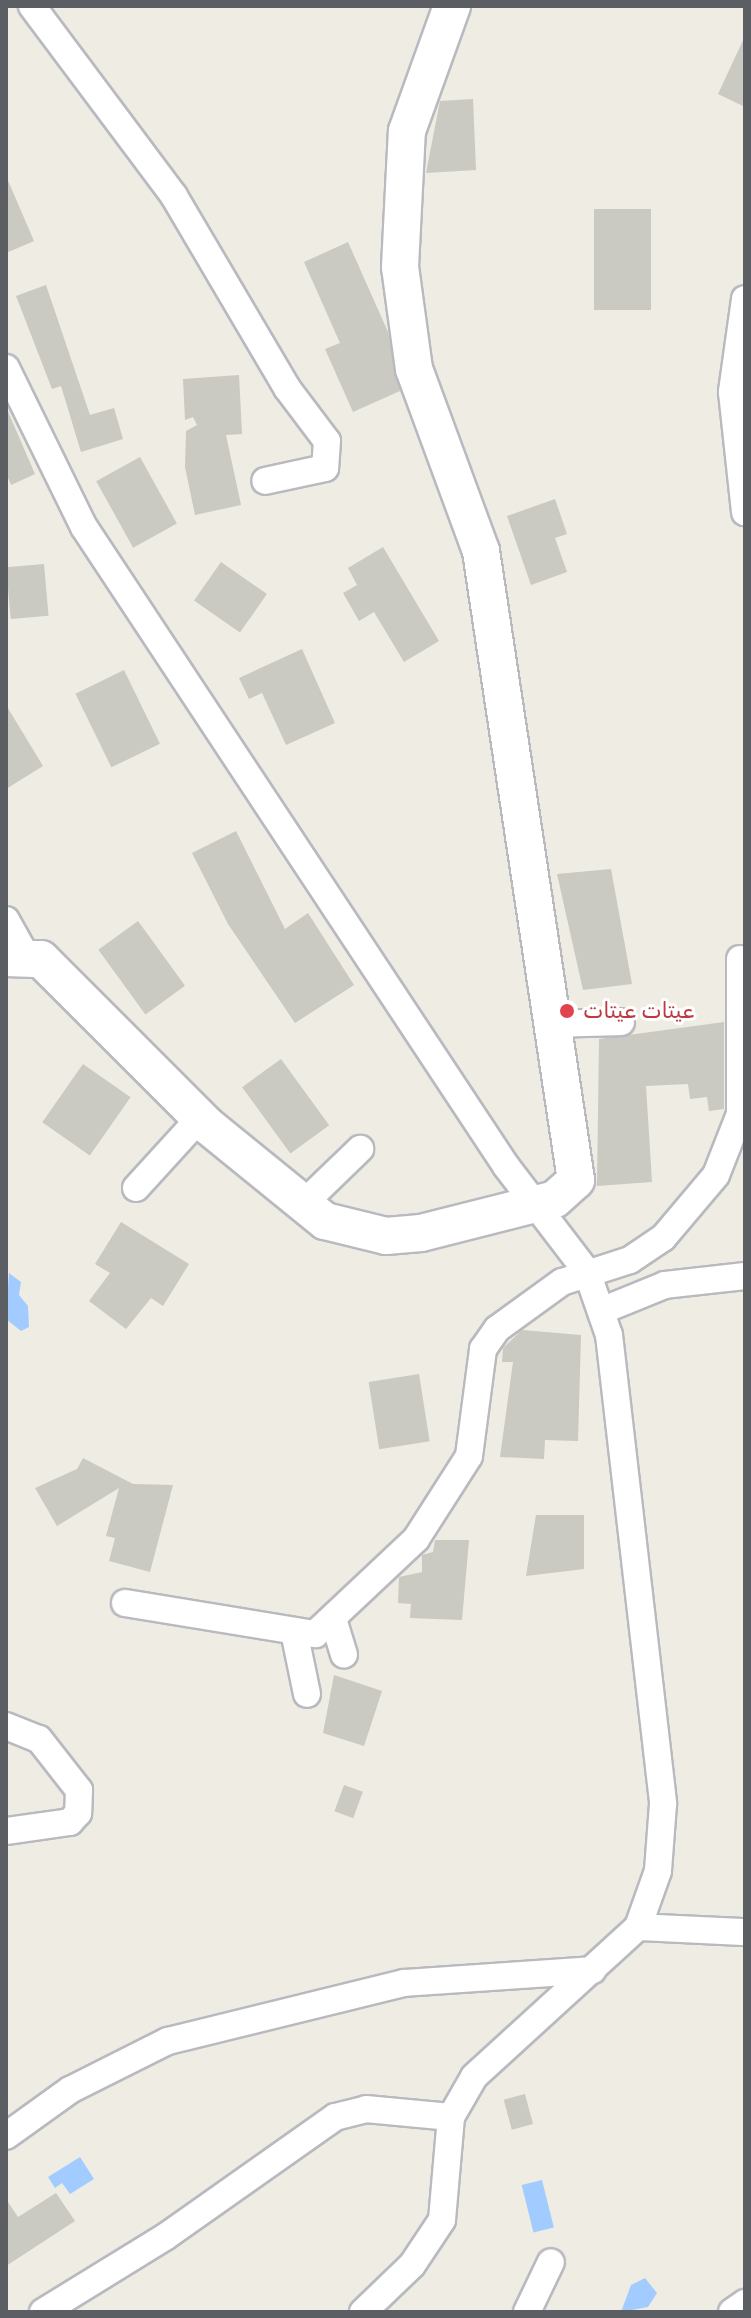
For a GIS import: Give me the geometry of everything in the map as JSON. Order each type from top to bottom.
[{"type":"main road","points":[[16,957],[48,965],[200,1118],[325,1221],[386,1236],[533,1205],[570,1191],[578,1168],[551,1024],[481,551],[414,369],[400,267],[407,131],[452,6]]},
{"type":"street","points":[[32,6],[174,196],[287,388],[327,441],[325,468],[265,481]]},
{"type":"street","points":[[745,299],[732,392],[745,512]]},
{"type":"street","points":[[6,368],[84,527],[533,1205],[587,1272],[601,1311],[663,1804],[658,1871],[638,1927],[474,2077],[451,2117],[442,2220],[412,2265],[374,2309]]},
{"type":"street","points":[[6,920],[16,957]]},
{"type":"street","points":[[125,1603],[295,1636],[334,1622],[416,1539],[454,1486],[469,1456],[483,1349],[497,1329],[587,1272],[630,1260],[663,1238],[716,1175],[740,1114],[740,959]]},
{"type":"street","points":[[551,1024],[621,1022]]},
{"type":"street","points":[[136,1188],[200,1118]]},
{"type":"street","points":[[302,1205],[360,1149]]},
{"type":"street","points":[[601,1311],[665,1285],[745,1276]]},
{"type":"street","points":[[334,1622],[344,1654]]},
{"type":"street","points":[[295,1636],[307,1694]]},
{"type":"street","points":[[6,1726],[39,1739],[79,1790],[78,1813],[70,1822],[6,1831]]},
{"type":"street","points":[[638,1927],[745,1932]]},
{"type":"street","points":[[6,2136],[70,2090],[168,2041],[404,1983],[593,1970]]},
{"type":"street","points":[[43,2312],[165,2237],[335,2117],[366,2109],[451,2117]]},
{"type":"street","points":[[527,2312],[551,2262]]},
{"type":"street","points":[[732,2312],[745,2303]]},
{"type":"water","points":[[9,1273],[21,1282],[19,1295],[28,1306],[29,1327],[21,1331],[6,1319]]},
{"type":"water","points":[[80,2157],[94,2179],[70,2194],[62,2183],[55,2188],[48,2177]]},
{"type":"water","points":[[542,2180],[554,2228],[533,2233],[522,2185]]},
{"type":"water","points":[[645,2278],[657,2293],[648,2307],[621,2312],[631,2285]]},
{"type":"building","points":[[745,36],[745,107],[718,94]]},
{"type":"building","points":[[473,99],[476,170],[426,173],[440,101]]},
{"type":"building","points":[[6,176],[34,241],[6,253]]},
{"type":"building","points":[[594,209],[651,209],[651,310],[594,310]]},
{"type":"building","points":[[348,242],[388,332],[400,391],[353,412],[325,349],[340,343],[304,262]]},
{"type":"building","points":[[46,285],[90,415],[114,408],[123,439],[81,452],[61,386],[52,389],[16,296]]},
{"type":"building","points":[[239,375],[242,434],[226,435],[241,505],[195,515],[185,467],[186,431],[197,425],[193,417],[185,420],[183,379]]},
{"type":"building","points":[[6,407],[35,474],[11,485],[6,473]]},
{"type":"building","points":[[140,457],[177,523],[133,548],[96,481]]},
{"type":"building","points":[[555,499],[567,534],[555,538],[567,572],[531,585],[507,516]]},
{"type":"building","points":[[383,547],[439,641],[404,662],[374,612],[359,621],[343,593],[357,585],[348,568]]},
{"type":"building","points":[[221,562],[267,594],[240,633],[194,601]]},
{"type":"building","points":[[44,564],[49,616],[11,619],[6,567]]},
{"type":"building","points":[[302,649],[335,723],[286,745],[262,693],[249,699],[239,678]]},
{"type":"building","points":[[124,670],[160,744],[111,767],[75,694]]},
{"type":"building","points":[[6,705],[43,766],[6,789]]},
{"type":"building","points":[[236,831],[285,929],[308,913],[354,985],[295,1023],[228,924],[192,853]]},
{"type":"building","points":[[611,869],[632,984],[583,990],[557,874]]},
{"type":"building","points":[[138,921],[185,986],[145,1015],[98,950]]},
{"type":"building","points":[[724,1022],[724,1109],[709,1111],[707,1097],[690,1099],[688,1084],[646,1086],[652,1182],[597,1186],[599,1039]]},
{"type":"building","points":[[281,1059],[329,1125],[290,1154],[242,1087]]},
{"type":"building","points":[[83,1064],[131,1097],[90,1155],[42,1122]]},
{"type":"building","points":[[121,1222],[189,1264],[163,1306],[151,1298],[126,1329],[89,1301],[110,1273],[95,1264]]},
{"type":"building","points":[[522,1330],[581,1335],[578,1441],[545,1440],[544,1459],[500,1457],[513,1362],[502,1362],[503,1348]]},
{"type":"building","points":[[419,1374],[430,1441],[379,1449],[369,1382]]},
{"type":"building","points":[[83,1458],[133,1484],[173,1485],[150,1572],[109,1561],[115,1538],[106,1536],[119,1488],[57,1526],[35,1488],[77,1469]]},
{"type":"building","points":[[536,1515],[584,1515],[584,1569],[526,1576]]},
{"type":"building","points":[[435,1540],[469,1540],[462,1620],[410,1618],[411,1604],[398,1603],[399,1577],[422,1572],[422,1555],[433,1552]]},
{"type":"building","points":[[334,1675],[382,1691],[364,1746],[323,1733]]},
{"type":"building","points":[[344,1785],[363,1792],[353,1818],[334,1811]]},
{"type":"building","points":[[525,2094],[533,2124],[512,2130],[504,2100]]},
{"type":"building","points":[[56,2193],[75,2221],[6,2266],[6,2199],[18,2217]]},
{"type":"place","name":"عيتات عيتات","points":[[567,1011]]}]
